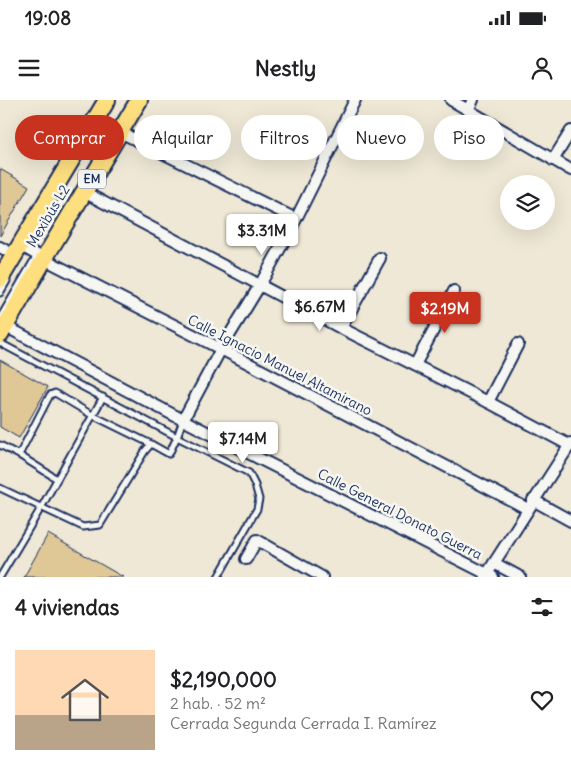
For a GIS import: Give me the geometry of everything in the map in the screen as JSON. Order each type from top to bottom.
[{"type":"main road","name":"EM","points":[[1,325],[21,255],[107,100]]},
{"type":"main road","name":"EM","points":[[124,125],[139,100]]},
{"type":"main road","name":"EM","points":[[21,255],[84,192],[103,160]]},
{"type":"street","points":[[183,420],[221,349],[260,285],[296,219],[355,100]]},
{"type":"street","points":[[451,100],[571,170]]},
{"type":"street","points":[[468,110],[473,100]]},
{"type":"street","points":[[552,160],[571,131]]},
{"type":"street","points":[[124,134],[296,219]]},
{"type":"street","points":[[84,192],[341,328],[570,445],[494,563],[488,576]]},
{"type":"street","name":"Calle Ignacio Manuel Altamirano","points":[[21,255],[221,349],[531,504],[571,520]]},
{"type":"street","points":[[341,328],[380,258]]},
{"type":"street","points":[[414,365],[454,291]]},
{"type":"street","name":"Calle General Donato Guerra","points":[[1,325],[488,576]]},
{"type":"street","points":[[488,402],[518,344]]},
{"type":"street","points":[[246,559],[257,540],[322,577]]},
{"type":"street","points":[[494,563],[520,577]]},
{"type":"lane","name":"Mexibús L2","points":[[0,293],[113,100]]},
{"type":"lane","points":[[0,344],[249,473],[259,499],[256,508],[218,577]]},
{"type":"lane","points":[[19,455],[50,395],[56,393],[92,415],[169,454],[183,420]]},
{"type":"lane","points":[[0,577],[103,397]]},
{"type":"lane","points":[[0,488],[83,528],[100,525],[151,444]]},
{"type":"lane","points":[[0,445],[57,479]]},
{"type":"building","points":[[0,169],[29,186],[0,236]]},
{"type":"building","points":[[0,360],[48,387],[19,438],[0,427]]},
{"type":"building","points":[[48,534],[123,577],[24,577]]}]
